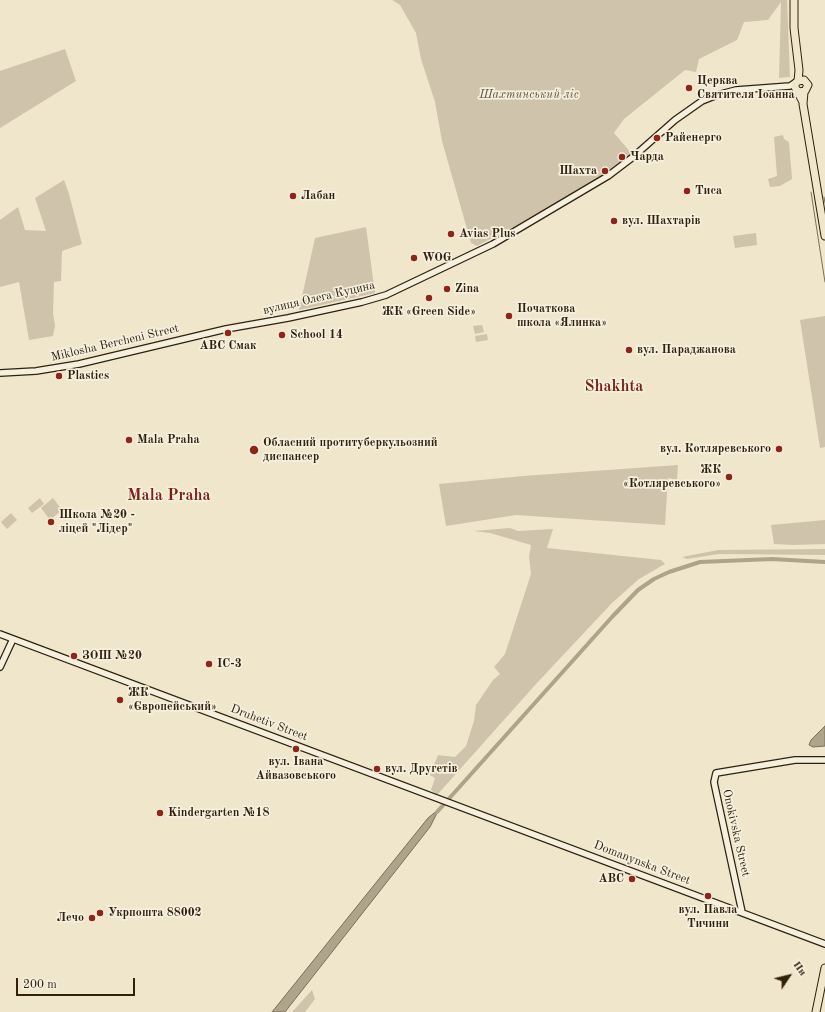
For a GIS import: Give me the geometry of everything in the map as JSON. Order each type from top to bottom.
[{"type":"highway","points":[[794,0],[794,28],[799,70],[798,86],[803,104],[825,236]]},
{"type":"highway","points":[[816,1012],[824,971]]},
{"type":"street","name":"вулиця Олега Куцина","points":[[233,328],[375,298],[392,292],[501,240],[608,176],[633,157],[675,120],[702,101],[717,94],[736,90],[798,86]]},
{"type":"street","name":"Miklosha Bercheni Street","points":[[0,374],[59,368],[233,328]]},
{"type":"street","name":"Druhetiv Street","points":[[0,634],[451,804]]},
{"type":"street","points":[[0,667],[13,639]]},
{"type":"street","name":"Onokivska Street","points":[[742,912],[714,782],[716,773],[789,760],[825,760]]},
{"type":"street","name":"Domanynska Street","points":[[451,804],[825,944]]},
{"type":"green space","name":"Шахтинський ліс","points":[[392,0],[787,0],[790,77],[779,78],[781,2],[768,20],[744,22],[737,40],[699,59],[696,72],[685,70],[624,119],[614,133],[632,154],[609,172],[517,225],[477,246],[471,243],[442,141],[435,102],[421,59],[416,33],[400,5]]},
{"type":"green space","points":[[65,49],[76,81],[0,128],[0,71]]},
{"type":"green space","points":[[783,135],[784,139],[789,142],[792,179],[780,186],[770,187],[768,179],[777,176],[774,137]]},
{"type":"green space","points":[[64,180],[82,244],[62,251],[61,281],[54,282],[53,313],[55,326],[53,336],[29,340],[19,282],[0,287],[0,220],[18,207],[25,230],[46,231],[35,198]]},
{"type":"green space","points":[[366,227],[375,293],[299,310],[315,238]]},
{"type":"green space","points":[[756,233],[757,245],[735,248],[733,236]]},
{"type":"green space","points":[[825,316],[825,447],[820,448],[800,320]]},
{"type":"green space","points":[[482,325],[484,332],[475,334],[473,326]]},
{"type":"green space","points":[[487,334],[488,340],[476,342],[475,336]]},
{"type":"green space","points":[[678,465],[677,480],[668,478],[665,525],[516,515],[446,526],[439,484],[523,476]]},
{"type":"green space","points":[[40,498],[44,504],[32,513],[28,508]]},
{"type":"green space","points":[[53,498],[62,510],[50,520],[41,508]]},
{"type":"green space","points":[[11,513],[17,520],[7,529],[1,522]]},
{"type":"green space","points":[[825,520],[825,544],[774,544],[771,525]]},
{"type":"green space","points":[[510,528],[518,531],[553,529],[547,548],[661,560],[665,564],[639,579],[612,603],[536,684],[437,795],[431,790],[435,778],[430,775],[438,755],[455,757],[466,746],[474,721],[476,705],[493,680],[500,674],[494,667],[505,654],[531,574],[529,557],[531,545],[490,533],[474,531]]},
{"type":"green space","points":[[825,549],[825,555],[719,554],[687,559],[682,557],[718,550]]},
{"type":"green space","points":[[312,990],[315,999],[305,1012],[292,1012]]},
{"type":"shaded area","points":[[825,726],[825,746],[813,747],[809,745],[811,740]]},
{"type":"shaded area","points":[[439,809],[430,827],[285,1012],[272,1012],[428,818]]},
{"type":"waterway","points":[[811,192],[825,282]]},
{"type":"waterway","points":[[824,197],[825,203]]},
{"type":"waterway","points":[[437,812],[612,617],[638,590],[654,579],[669,572],[700,562],[772,559],[825,562]]},
{"type":"place","name":"Церква Святителя Іоанна","points":[[689,88]]},
{"type":"place","name":"Райенерго","points":[[657,138]]},
{"type":"place","name":"Чарда","points":[[622,157]]},
{"type":"place","name":"Шахта","points":[[605,171]]},
{"type":"place","name":"Тиса","points":[[687,191]]},
{"type":"place","name":"Лабан","points":[[293,196]]},
{"type":"place","name":"вул. Шахтарів","points":[[614,221]]},
{"type":"place","name":"Avias Plus","points":[[451,234]]},
{"type":"place","name":"WOG","points":[[414,258]]},
{"type":"place","name":"Zina","points":[[447,289]]},
{"type":"place","name":"ЖК «Green Side»","points":[[429,298]]},
{"type":"place","name":"Початкова школа «Ялинка»","points":[[509,316]]},
{"type":"place","name":"ABC Смак","points":[[228,333]]},
{"type":"place","name":"School 14","points":[[282,335]]},
{"type":"place","name":"вул. Параджанова","points":[[629,350]]},
{"type":"place","name":"Plastics","points":[[59,376]]},
{"type":"place","name":"Mala Praha","points":[[129,440]]},
{"type":"place","name":"вул. Котляревського","points":[[779,449]]},
{"type":"place","name":"Обласний протитуберкульозний диспансер","points":[[254,450]]},
{"type":"place","name":"ЖК «Котляревського»","points":[[729,477]]},
{"type":"place","name":"Школа №20 - ліцей \"Лідер\"","points":[[51,522]]},
{"type":"place","name":"ЗОШ №20","points":[[74,656]]},
{"type":"place","name":"ІС-3","points":[[209,664]]},
{"type":"place","name":"ЖК «Європейський»","points":[[120,700]]},
{"type":"place","name":"вул. Івана Айвазовського","points":[[296,749]]},
{"type":"place","name":"вул. Другетів","points":[[377,769]]},
{"type":"place","name":"Kindergarten №18","points":[[160,813]]},
{"type":"place","name":"ABC","points":[[632,879]]},
{"type":"place","name":"вул. Павла Тичини","points":[[708,896]]},
{"type":"place","name":"Укрпошта 88002","points":[[100,913]]},
{"type":"place","name":"Лечо","points":[[92,918]]},
{"type":"district","name":"Shakhta","points":[[614,387]]},
{"type":"district","name":"Mala Praha","points":[[169,496]]}]
